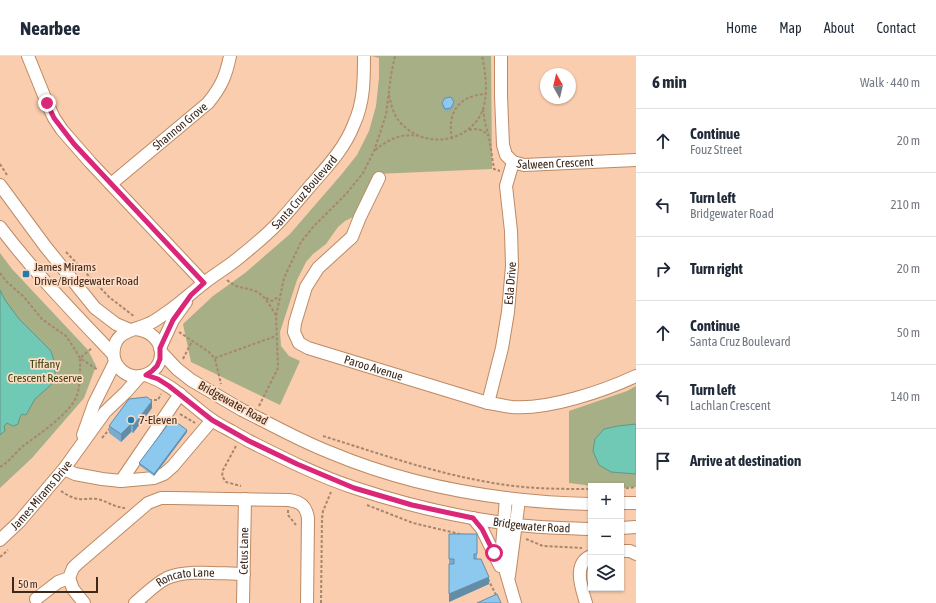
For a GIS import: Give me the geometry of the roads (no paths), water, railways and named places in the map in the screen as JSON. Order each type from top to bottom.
[{"type":"street","points":[[28,56],[54,118],[74,144],[204,283]]},
{"type":"street","name":"Shannon Grove","points":[[111,184],[208,103],[226,74],[230,56]]},
{"type":"street","name":"Santa Cruz Boulevard","points":[[134,326],[150,324],[234,262],[279,222],[327,167],[343,147],[362,103],[364,56]]},
{"type":"street","name":"Salween Crescent","points":[[501,56],[503,145],[506,155],[513,162],[524,165],[636,160]]},
{"type":"street","name":"Esla Drive","points":[[488,403],[502,348],[508,312],[512,266],[511,231],[506,186],[513,162]]},
{"type":"street","name":"Paroo Avenue","points":[[379,178],[352,237],[318,268],[306,287],[295,323],[294,332],[299,343],[308,348],[488,403],[513,407],[545,405],[618,384],[636,376]]},
{"type":"street","points":[[0,227],[23,257],[114,358],[119,369],[132,376],[143,376],[157,366],[161,350],[157,340],[151,334],[134,326],[116,324],[95,308],[45,246],[5,182]]},
{"type":"street","name":"Santa Cruz Boulevard","points":[[161,350],[173,320],[191,295]]},
{"type":"street","points":[[114,358],[114,346],[118,339],[123,333],[134,326]]},
{"type":"street","name":"Bridgewater Road","points":[[161,350],[178,369],[191,380],[242,410],[329,452],[390,474],[441,487],[519,500],[588,504]]},
{"type":"street","name":"James Mirams Drive","points":[[79,448],[94,404],[114,358]]},
{"type":"street","name":"James Mirams Drive","points":[[0,540],[19,522],[64,469],[105,412],[143,376]]},
{"type":"street","name":"Bridgewater Road","points":[[143,376],[158,379],[180,394],[212,420],[249,441],[297,464],[354,488],[412,505],[504,523],[516,530],[588,529]]},
{"type":"street","points":[[121,480],[180,394]]},
{"type":"street","points":[[64,469],[87,477],[121,480],[154,478],[164,474],[173,466],[212,420]]},
{"type":"street","points":[[84,603],[69,582],[73,568],[148,503],[161,498],[289,500],[300,503],[304,506],[308,518],[307,603]]},
{"type":"street","points":[[506,498],[502,546],[503,562],[515,603]]},
{"type":"street","name":"Cetus Lane","points":[[243,603],[245,499]]},
{"type":"street","points":[[508,581],[519,500]]},
{"type":"street","points":[[624,503],[636,503]]},
{"type":"street","points":[[473,518],[484,534],[508,581]]},
{"type":"street","points":[[624,528],[636,527]]},
{"type":"street","points":[[624,551],[630,551],[636,554]]},
{"type":"street","points":[[586,603],[582,590],[580,571],[582,564],[588,555]]},
{"type":"street","name":"Roncato Lane","points":[[135,603],[161,582],[175,576],[188,573],[244,574]]},
{"type":"street","points":[[36,599],[58,582],[69,578]]},
{"type":"water","points":[[0,290],[5,300],[19,319],[51,351],[55,364],[55,376],[52,384],[35,399],[26,415],[22,414],[18,424],[13,426],[7,423],[4,426],[5,431],[0,435]]},
{"type":"water","points":[[636,424],[636,474],[611,472],[599,465],[593,451],[595,439],[604,429]]},
{"type":"place","name":"James Mirams Drive/Bridgewater Road","points":[[26,274]]},
{"type":"place","name":"7-Eleven","points":[[131,420]]},
{"type":"park label","name":"Tiffany Crescent Reserve","points":[[45,371]]}]
